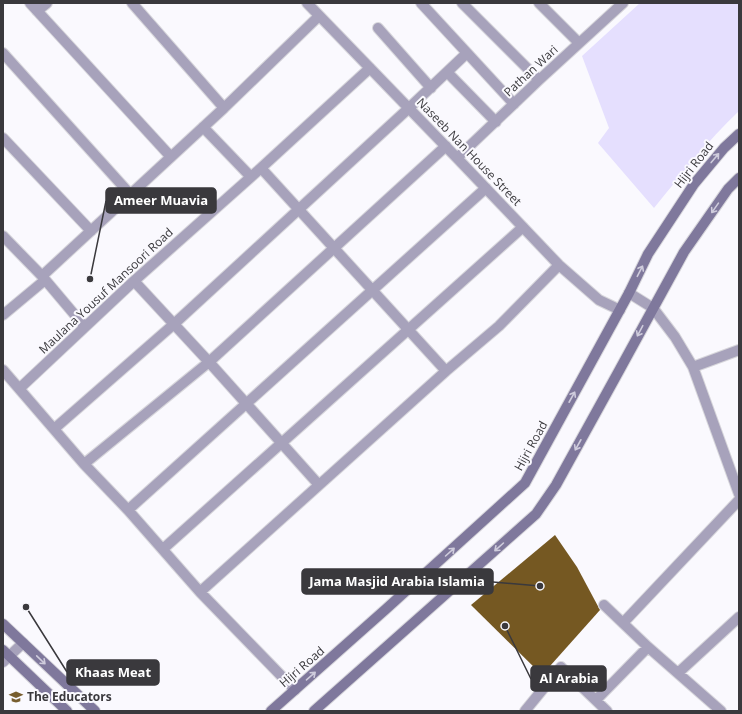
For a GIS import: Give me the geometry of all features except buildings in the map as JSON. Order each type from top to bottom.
[{"type":"main road","name":"Hijri Road","points":[[271,711],[525,483],[620,310],[648,254],[694,184],[724,148],[739,134]]},
{"type":"main road","points":[[314,711],[536,514],[556,485],[684,252],[728,189],[739,178]]},
{"type":"main road","points":[[3,624],[95,711]]},
{"type":"main road","points":[[5,656],[66,711]]},
{"type":"street","points":[[47,3],[33,7],[171,157]]},
{"type":"street","points":[[132,3],[224,108]]},
{"type":"street","name":"Naseeb Nan House Street","points":[[307,3],[458,158],[559,265],[599,300],[620,310]]},
{"type":"street","points":[[421,3],[514,104]]},
{"type":"street","points":[[462,3],[539,80]]},
{"type":"street","points":[[539,3],[579,43]]},
{"type":"street","name":"Pathan Wari","points":[[458,158],[618,5]]},
{"type":"street","points":[[3,316],[130,194],[224,108],[319,16]]},
{"type":"street","points":[[378,28],[431,88]]},
{"type":"street","points":[[54,429],[174,324],[431,88],[467,53]]},
{"type":"street","points":[[3,54],[130,194]]},
{"type":"street","name":"Maulana Yousuf Mansoori Road","points":[[20,388],[134,281],[261,168],[370,68]]},
{"type":"street","points":[[447,72],[496,122]]},
{"type":"street","points":[[203,127],[251,177]]},
{"type":"street","points":[[3,138],[91,231]]},
{"type":"street","points":[[84,464],[209,362],[446,146]]},
{"type":"street","points":[[261,168],[446,371]]},
{"type":"street","points":[[128,510],[486,188]]},
{"type":"street","points":[[163,550],[523,227]]},
{"type":"street","points":[[5,241],[43,278],[85,326]]},
{"type":"street","points":[[200,592],[446,371],[499,326],[559,265]]},
{"type":"street","points":[[134,281],[319,485]]},
{"type":"street","points":[[629,293],[653,308],[675,337],[694,367],[739,494]]},
{"type":"street","points":[[694,367],[739,350]]},
{"type":"street","points":[[3,370],[84,464],[128,510],[200,592],[295,690]]},
{"type":"street","points":[[623,623],[739,500]]},
{"type":"street","points":[[604,605],[648,647],[721,711]]},
{"type":"street","points":[[678,673],[739,617]]},
{"type":"street","points":[[5,656],[23,643]]},
{"type":"street","points":[[596,700],[648,647]]},
{"type":"street","points":[[525,711],[561,667],[607,711]]},
{"type":"shaded area","points":[[640,3],[739,3],[739,111],[705,146],[654,208],[598,143],[609,128],[582,56]]},
{"type":"place","name":"Ameer Muavia","points":[[90,279]]},
{"type":"place","name":"Jama Masjid Arabia Islamia","points":[[540,586]]},
{"type":"place","name":"Khaas Meat","points":[[26,607]]},
{"type":"place","name":"Al Arabia","points":[[505,626]]},
{"type":"place","name":"The Educators","points":[[16,697]]}]
